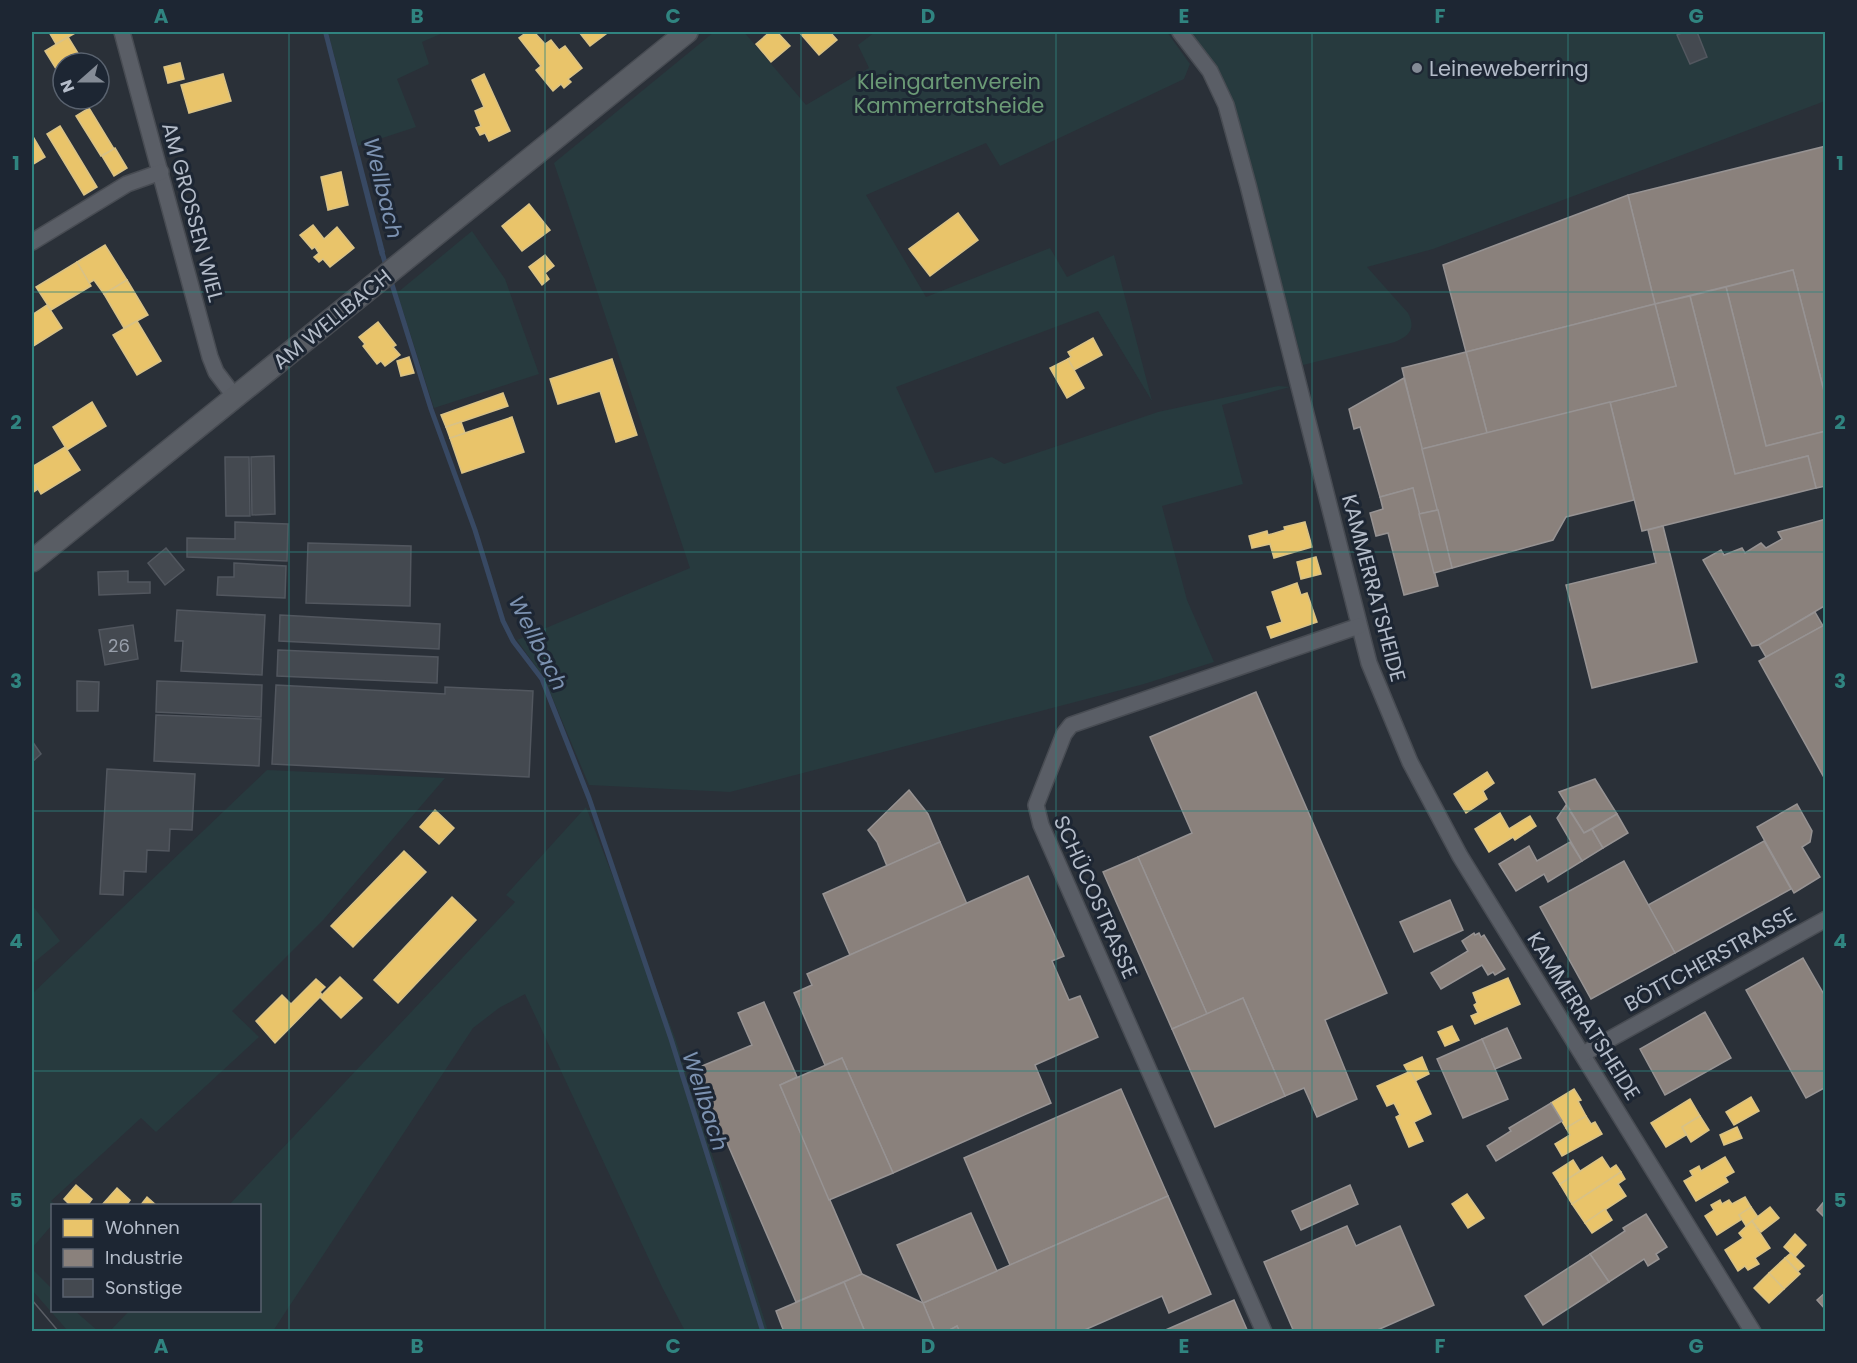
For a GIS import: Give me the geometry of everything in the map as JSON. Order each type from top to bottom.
[{"type":"main road","name":"AM WELLBACH","points":[[32,561],[687,32]]},
{"type":"street","name":"AM GROSSEN WIEL","points":[[122,32],[210,357],[216,372],[235,397]]},
{"type":"street","name":"KAMMERRATSHEIDE","points":[[1180,32],[1210,71],[1226,105],[1339,540],[1359,626],[1374,677],[1401,741],[1422,787],[1460,856],[1753,1332]]},
{"type":"street","points":[[32,242],[127,184],[160,172]]},
{"type":"street","name":"SCHÜCOSTRASSE","points":[[1264,1332],[1041,825],[1036,805],[1064,734],[1071,725],[1359,626]]},
{"type":"street","name":"BÖTTCHERSTRASSE","points":[[1583,1054],[1826,919]]},
{"type":"green space","points":[[328,32],[445,32],[422,42],[429,64],[397,79],[416,127],[358,146]]},
{"type":"green space","name":"Kleingartenverein Kammerratsheide","points":[[714,32],[744,32],[806,105],[869,68],[858,45],[875,32],[1167,32],[1190,64],[1184,79],[1000,166],[986,143],[866,195],[926,297],[1050,248],[1067,277],[1114,255],[1152,401],[1098,311],[896,387],[935,473],[992,457],[1004,464],[1158,412],[1278,386],[1290,387],[1222,405],[1243,484],[1162,506],[1187,600],[1214,662],[1144,684],[730,792],[589,785],[544,678],[517,640],[690,568],[554,163]]},
{"type":"green space","points":[[1189,32],[1825,32],[1825,101],[1433,249],[1367,267],[1408,313],[1411,323],[1410,331],[1395,342],[1303,365],[1240,125],[1213,64]]},
{"type":"green space","points":[[472,231],[505,279],[539,374],[434,408],[397,293]]},
{"type":"green space","points":[[267,770],[445,778],[324,919],[232,1011],[259,1037],[156,1132],[141,1118],[51,1201],[55,1204],[51,1204],[51,1226],[32,1248],[32,994]]},
{"type":"green space","points":[[586,807],[675,1038],[768,1331],[685,1331],[662,1287],[525,994],[499,1008],[473,1028],[273,1331],[110,1331],[128,1312],[261,1312],[261,1204],[230,1204],[515,902],[506,895]]},
{"type":"green space","points":[[32,905],[60,941],[32,964]]},
{"type":"green space","points":[[32,1269],[51,1288],[51,1312],[32,1290]]},
{"type":"green space","points":[[51,1312],[76,1312],[98,1331],[68,1331]]},
{"type":"water","points":[[323,32],[328,32],[385,252],[380,256]]},
{"type":"building: Wohnen","points":[[49,32],[77,32],[56,44]]},
{"type":"building: Wohnen","points":[[527,32],[534,32],[545,44],[551,40],[559,50],[565,46],[582,68],[568,79],[571,82],[564,88],[561,84],[553,91],[536,70],[541,66],[519,38]]},
{"type":"building: Wohnen","points":[[579,32],[604,32],[606,34],[590,46]]},
{"type":"building: Wohnen","points":[[770,32],[777,32],[790,46],[771,62],[756,44]]},
{"type":"building: Wohnen","points":[[799,32],[830,32],[837,40],[819,55]]},
{"type":"building: Wohnen","points":[[68,37],[77,51],[51,51],[51,61],[45,51]]},
{"type":"building: Wohnen","points":[[180,63],[184,79],[168,83],[164,67]]},
{"type":"building: Wohnen","points":[[223,74],[231,101],[189,113],[181,85]]},
{"type":"building: Wohnen","points":[[484,74],[510,131],[489,141],[485,133],[480,135],[476,128],[481,126],[475,111],[484,107],[472,80]]},
{"type":"building: Wohnen","points":[[84,111],[91,111],[114,149],[101,156],[76,116]]},
{"type":"building: Wohnen","points":[[60,126],[97,187],[84,195],[47,134]]},
{"type":"building: Wohnen","points":[[32,135],[45,157],[32,165]]},
{"type":"building: Wohnen","points":[[115,148],[127,168],[114,176],[102,156]]},
{"type":"building: Wohnen","points":[[341,172],[348,205],[328,210],[321,177]]},
{"type":"building: Wohnen","points":[[529,204],[550,230],[522,251],[502,226]]},
{"type":"building: Wohnen","points":[[958,213],[978,240],[930,276],[909,249]]},
{"type":"building: Wohnen","points":[[313,225],[324,239],[337,227],[354,248],[330,267],[323,259],[319,262],[314,257],[319,253],[315,247],[312,249],[300,235]]},
{"type":"building: Wohnen","points":[[105,245],[127,280],[104,294],[94,280],[89,283],[77,262]]},
{"type":"building: Wohnen","points":[[545,255],[554,266],[545,273],[549,279],[542,285],[529,267]]},
{"type":"building: Wohnen","points":[[77,262],[91,286],[51,310],[36,287]]},
{"type":"building: Wohnen","points":[[127,280],[148,315],[124,328],[104,294]]},
{"type":"building: Wohnen","points":[[47,305],[62,328],[32,347],[32,315]]},
{"type":"building: Wohnen","points":[[137,321],[161,361],[137,375],[113,335]]},
{"type":"building: Wohnen","points":[[378,322],[396,345],[393,347],[400,355],[385,366],[381,361],[377,364],[359,337]]},
{"type":"building: Wohnen","points":[[1093,338],[1102,355],[1074,370],[1068,359],[1071,357],[1068,352]]},
{"type":"building: Wohnen","points":[[409,357],[414,373],[401,376],[397,361]]},
{"type":"building: Wohnen","points":[[612,359],[637,435],[616,442],[600,391],[558,404],[550,379]]},
{"type":"building: Wohnen","points":[[1068,359],[1084,388],[1067,398],[1050,368]]},
{"type":"building: Wohnen","points":[[503,393],[508,406],[446,427],[441,415]]},
{"type":"building: Wohnen","points":[[92,402],[106,426],[67,450],[53,427]]},
{"type":"building: Wohnen","points":[[512,417],[524,452],[462,473],[450,438]]},
{"type":"building: Wohnen","points":[[461,422],[465,433],[450,438],[446,427]]},
{"type":"building: Wohnen","points":[[65,447],[80,470],[41,494],[32,479],[32,467]]},
{"type":"building: Wohnen","points":[[32,479],[38,489],[32,493]]},
{"type":"building: Wohnen","points":[[1305,522],[1312,547],[1274,558],[1270,544],[1252,548],[1249,536],[1267,531],[1268,535],[1285,530],[1284,527]]},
{"type":"building: Wohnen","points":[[1316,557],[1321,574],[1301,579],[1297,562]]},
{"type":"building: Wohnen","points":[[1297,583],[1301,595],[1307,593],[1317,622],[1271,638],[1267,627],[1282,622],[1272,592]]},
{"type":"building: Wohnen","points":[[1487,772],[1494,783],[1483,791],[1487,799],[1466,813],[1454,794]]},
{"type":"building: Wohnen","points":[[435,810],[454,828],[439,844],[420,827]]},
{"type":"building: Wohnen","points":[[1500,813],[1509,829],[1530,816],[1536,826],[1515,840],[1513,837],[1489,852],[1475,829]]},
{"type":"building: Wohnen","points":[[404,851],[426,872],[353,947],[331,926]]},
{"type":"building: Wohnen","points":[[452,897],[476,920],[398,1003],[374,980]]},
{"type":"building: Wohnen","points":[[340,977],[362,998],[341,1018],[320,997]]},
{"type":"building: Wohnen","points":[[1508,978],[1520,1004],[1475,1024],[1471,1016],[1478,1013],[1474,1005],[1477,1003],[1473,993]]},
{"type":"building: Wohnen","points":[[316,979],[325,987],[320,992],[322,995],[275,1043],[256,1021],[282,995],[291,1004]]},
{"type":"building: Wohnen","points":[[1452,1026],[1459,1040],[1445,1046],[1438,1032]]},
{"type":"building: Wohnen","points":[[1422,1057],[1429,1074],[1415,1081],[1411,1071],[1408,1072],[1404,1065]]},
{"type":"building: Wohnen","points":[[1411,1071],[1431,1114],[1414,1122],[1423,1141],[1409,1147],[1396,1117],[1400,1115],[1394,1103],[1387,1106],[1377,1086]]},
{"type":"building: Wohnen","points":[[1574,1089],[1581,1100],[1578,1101],[1586,1116],[1566,1128],[1551,1103]]},
{"type":"building: Wohnen","points":[[1751,1097],[1759,1111],[1734,1125],[1726,1112]]},
{"type":"building: Wohnen","points":[[1690,1099],[1700,1116],[1682,1127],[1686,1135],[1666,1147],[1651,1123]]},
{"type":"building: Wohnen","points":[[1586,1116],[1591,1124],[1595,1122],[1602,1134],[1562,1156],[1555,1144],[1570,1135],[1566,1128]]},
{"type":"building: Wohnen","points":[[1700,1116],[1709,1130],[1691,1142],[1682,1127]]},
{"type":"building: Wohnen","points":[[1737,1127],[1742,1138],[1724,1145],[1720,1135]]},
{"type":"building: Wohnen","points":[[1602,1157],[1610,1169],[1616,1165],[1621,1172],[1572,1204],[1560,1184]]},
{"type":"building: Wohnen","points":[[1725,1157],[1734,1172],[1725,1177],[1728,1182],[1696,1201],[1684,1181],[1693,1176],[1690,1171],[1699,1166],[1701,1171]]},
{"type":"building: Wohnen","points":[[1573,1160],[1580,1171],[1560,1184],[1553,1173]]},
{"type":"building: Wohnen","points":[[1621,1172],[1625,1179],[1618,1184],[1626,1196],[1585,1223],[1572,1204]]},
{"type":"building: Wohnen","points":[[76,1185],[92,1199],[88,1204],[69,1204],[64,1199]]},
{"type":"building: Wohnen","points":[[117,1188],[130,1200],[127,1204],[103,1204]]},
{"type":"building: Wohnen","points":[[1467,1194],[1484,1218],[1468,1228],[1452,1204]]},
{"type":"building: Wohnen","points":[[147,1197],[155,1204],[142,1204]]},
{"type":"building: Wohnen","points":[[1745,1197],[1751,1207],[1739,1215],[1742,1219],[1717,1235],[1705,1216],[1714,1210],[1711,1205],[1720,1200],[1722,1204],[1729,1200],[1732,1204]]},
{"type":"building: Wohnen","points":[[1751,1207],[1758,1217],[1746,1226],[1739,1215]]},
{"type":"building: Wohnen","points":[[1770,1207],[1779,1218],[1761,1232],[1752,1221]]},
{"type":"building: Wohnen","points":[[1605,1209],[1612,1220],[1592,1233],[1585,1223]]},
{"type":"building: Wohnen","points":[[1752,1221],[1770,1248],[1755,1258],[1759,1264],[1748,1270],[1745,1266],[1738,1271],[1725,1250],[1743,1238],[1739,1233]]},
{"type":"building: Wohnen","points":[[1795,1234],[1806,1245],[1795,1257],[1784,1247]]},
{"type":"building: Wohnen","points":[[1791,1253],[1804,1266],[1798,1271],[1785,1258]]},
{"type":"building: Wohnen","points":[[1785,1258],[1800,1274],[1784,1289],[1769,1273]]},
{"type":"building: Wohnen","points":[[1769,1273],[1784,1289],[1769,1303],[1754,1288]]},
{"type":"building: Industrie","points":[[1826,146],[1826,399],[1793,270],[1655,304],[1628,195]]},
{"type":"building: Industrie","points":[[1628,195],[1655,304],[1466,352],[1443,265]]},
{"type":"building: Industrie","points":[[1793,270],[1826,399],[1826,431],[1766,446],[1726,287]]},
{"type":"building: Industrie","points":[[1726,287],[1766,446],[1826,431],[1826,486],[1816,488],[1808,456],[1735,474],[1690,296]]},
{"type":"building: Industrie","points":[[1690,296],[1735,474],[1808,456],[1816,488],[1642,531],[1610,402],[1676,386],[1655,304]]},
{"type":"building: Industrie","points":[[1655,304],[1676,386],[1487,433],[1466,352]]},
{"type":"building: Industrie","points":[[1466,352],[1487,433],[1422,449],[1402,368]]},
{"type":"building: Industrie","points":[[1404,378],[1438,510],[1419,514],[1413,488],[1380,497],[1360,427],[1354,429],[1349,409]]},
{"type":"building: Industrie","points":[[1610,402],[1634,500],[1566,517],[1553,540],[1452,568],[1422,449]]},
{"type":"building: Industrie","points":[[1413,488],[1438,586],[1404,595],[1388,533],[1376,536],[1370,513],[1383,509],[1380,497]]},
{"type":"building: Industrie","points":[[1438,510],[1452,568],[1434,573],[1419,514]]},
{"type":"building: Industrie","points":[[1826,519],[1826,605],[1759,645],[1752,646],[1703,560],[1721,550],[1724,555],[1742,548],[1745,553],[1761,543],[1766,548],[1782,539],[1778,532]]},
{"type":"building: Industrie","points":[[1663,526],[1697,662],[1592,688],[1566,585],[1656,563],[1648,530]]},
{"type":"building: Industrie","points":[[1815,612],[1823,626],[1766,657],[1759,645]]},
{"type":"building: Industrie","points":[[1826,624],[1826,781],[1759,661]]},
{"type":"building: Industrie","points":[[1256,692],[1387,993],[1325,1020],[1357,1099],[1317,1117],[1304,1088],[1285,1096],[1243,998],[1207,1014],[1138,857],[1192,833],[1150,737]]},
{"type":"building: Industrie","points":[[1595,779],[1617,814],[1584,833],[1559,792]]},
{"type":"building: Industrie","points":[[909,790],[928,814],[940,842],[887,866],[877,842],[868,830]]},
{"type":"building: Industrie","points":[[1797,804],[1812,831],[1810,842],[1802,847],[1820,877],[1794,893],[1757,827]]},
{"type":"building: Industrie","points":[[1566,805],[1584,833],[1592,829],[1603,848],[1582,861],[1557,818]]},
{"type":"building: Industrie","points":[[1617,814],[1628,833],[1603,848],[1592,829]]},
{"type":"building: Industrie","points":[[1764,841],[1791,889],[1675,953],[1648,905]]},
{"type":"building: Industrie","points":[[940,842],[967,904],[850,955],[823,894]]},
{"type":"building: Industrie","points":[[1570,842],[1582,861],[1548,882],[1544,874],[1516,891],[1499,864],[1529,846],[1537,861]]},
{"type":"building: Industrie","points":[[1138,857],[1207,1014],[1172,1029],[1103,872]]},
{"type":"building: Industrie","points":[[1624,861],[1675,953],[1591,999],[1540,907]]},
{"type":"building: Industrie","points":[[1028,876],[1064,956],[1052,961],[1069,1000],[1080,996],[1098,1037],[1035,1065],[1051,1103],[893,1173],[842,1058],[825,1065],[794,993],[812,985],[807,974]]},
{"type":"building: Industrie","points":[[1450,900],[1463,930],[1414,952],[1400,922]]},
{"type":"building: Industrie","points":[[1474,933],[1475,935],[1479,933],[1481,937],[1484,935],[1505,969],[1495,975],[1493,972],[1488,975],[1482,965],[1441,989],[1431,973],[1468,951],[1462,941]]},
{"type":"building: Industrie","points":[[1803,958],[1826,998],[1826,1087],[1806,1098],[1746,990]]},
{"type":"building: Industrie","points":[[1243,998],[1285,1096],[1215,1127],[1172,1029]]},
{"type":"building: Industrie","points":[[764,1002],[797,1077],[780,1085],[862,1274],[796,1302],[695,1069],[752,1045],[738,1013]]},
{"type":"building: Industrie","points":[[1705,1012],[1731,1058],[1665,1095],[1640,1049]]},
{"type":"building: Industrie","points":[[1507,1028],[1521,1058],[1495,1069],[1482,1039]]},
{"type":"building: Industrie","points":[[1482,1039],[1508,1099],[1463,1118],[1437,1059]]},
{"type":"building: Industrie","points":[[842,1058],[893,1173],[829,1200],[780,1085]]},
{"type":"building: Industrie","points":[[1121,1089],[1168,1196],[1010,1265],[964,1158]]},
{"type":"building: Industrie","points":[[1551,1103],[1562,1121],[1496,1161],[1487,1146],[1511,1131],[1509,1128]]},
{"type":"building: Industrie","points":[[1350,1185],[1358,1204],[1301,1230],[1292,1211]]},
{"type":"building: Industrie","points":[[1168,1196],[1211,1294],[1169,1313],[1162,1296],[1080,1332],[960,1332],[957,1326],[946,1332],[935,1332],[923,1303]]},
{"type":"building: Industrie","points":[[1826,1199],[1826,1219],[1817,1210]]},
{"type":"building: Industrie","points":[[971,1213],[997,1271],[923,1303],[897,1245]]},
{"type":"building: Industrie","points":[[1646,1214],[1667,1247],[1656,1254],[1659,1259],[1648,1266],[1644,1259],[1609,1282],[1590,1254],[1625,1231],[1623,1228]]},
{"type":"building: Industrie","points":[[1347,1226],[1356,1246],[1400,1226],[1434,1305],[1373,1332],[1294,1332],[1264,1262]]},
{"type":"building: Industrie","points":[[1590,1254],[1609,1282],[1543,1325],[1525,1296]]},
{"type":"building: Industrie","points":[[862,1274],[923,1303],[935,1332],[865,1332],[844,1282]]},
{"type":"building: Industrie","points":[[844,1282],[865,1332],[784,1332],[776,1311]]},
{"type":"building: Industrie","points":[[1826,1292],[1826,1310],[1817,1300]]},
{"type":"building: Industrie","points":[[1234,1300],[1248,1332],[1161,1332]]},
{"type":"building: Industrie","points":[[957,1326],[960,1332],[946,1332]]},
{"type":"building: Sonstige","points":[[1684,32],[1697,32],[1707,57],[1690,64],[1677,35]]},
{"type":"building: Sonstige","points":[[274,456],[275,514],[252,515],[251,457]]},
{"type":"building: Sonstige","points":[[225,457],[249,457],[250,516],[226,516]]},
{"type":"building: Sonstige","points":[[235,522],[288,524],[287,561],[187,557],[187,538],[235,539]]},
{"type":"building: Sonstige","points":[[308,543],[411,546],[410,606],[306,603]]},
{"type":"building: Sonstige","points":[[166,548],[184,570],[165,585],[148,563]]},
{"type":"building: Sonstige","points":[[234,563],[286,566],[285,598],[217,595],[218,577],[234,577]]},
{"type":"building: Sonstige","points":[[128,571],[128,582],[150,582],[150,593],[99,595],[98,572]]},
{"type":"building: Sonstige","points":[[177,610],[265,615],[262,675],[181,671],[183,641],[175,641]]},
{"type":"building: Sonstige","points":[[280,615],[440,624],[439,649],[279,641]]},
{"type":"building: Sonstige","points":[[133,625],[138,659],[105,665],[99,630]]},
{"type":"building: Sonstige","points":[[278,650],[438,657],[437,683],[277,676]]},
{"type":"building: Sonstige","points":[[77,681],[99,682],[98,711],[77,711]]},
{"type":"building: Sonstige","points":[[157,681],[262,685],[261,717],[156,712]]},
{"type":"building: Sonstige","points":[[276,685],[445,694],[445,687],[533,691],[529,777],[272,764]]},
{"type":"building: Sonstige","points":[[156,715],[261,719],[259,766],[154,761]]},
{"type":"building: Sonstige","points":[[32,741],[41,754],[32,762]]},
{"type":"building: Sonstige","points":[[107,769],[195,774],[192,830],[170,829],[169,851],[147,850],[146,872],[124,871],[123,895],[100,894]]},
{"type":"waterway","name":"Wellbach","points":[[381,249],[387,269]]},
{"type":"waterway","name":"Wellbach","points":[[390,278],[431,409],[475,530],[503,621],[513,641],[542,679],[589,798],[671,1039],[763,1332]]},
{"type":"tram line","points":[[32,1300],[59,1332]]},
{"type":"place","name":"Leineweberring","points":[[1417,68]]}]
